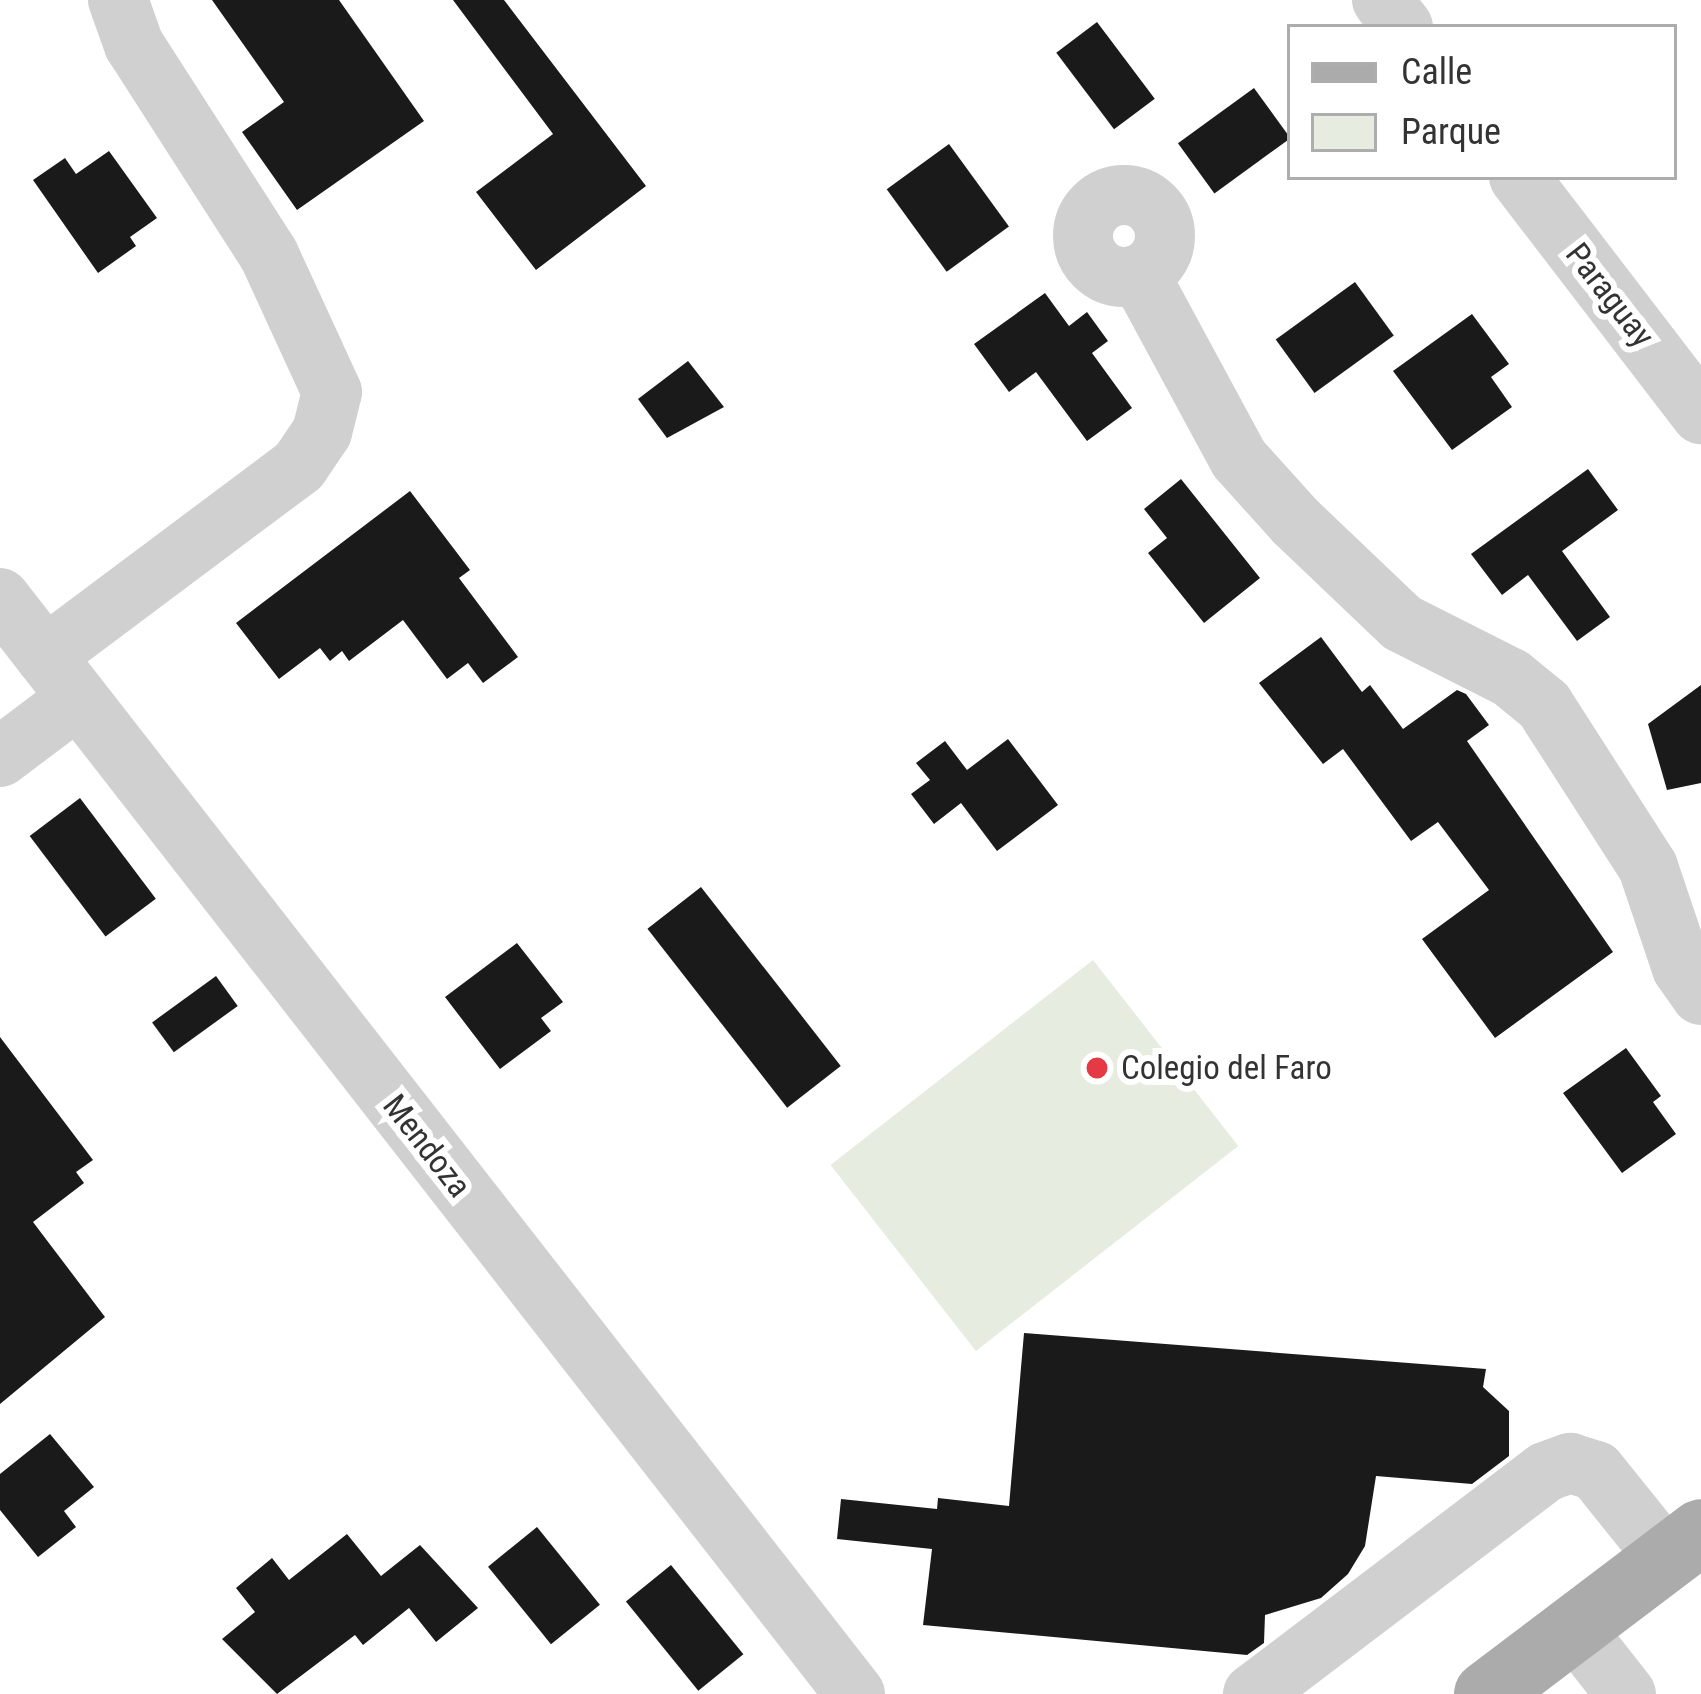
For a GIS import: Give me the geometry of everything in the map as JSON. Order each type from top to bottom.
[{"type":"main road","points":[[1487,1694],[1684,1545]]},
{"type":"street","points":[[0,757],[61,677],[299,466],[322,432],[332,392],[268,255],[134,45],[118,0]]},
{"type":"street","points":[[1382,0],[1401,24]]},
{"type":"street","name":"Paraguay","points":[[1521,180],[1701,414]]},
{"type":"street","points":[[1139,274],[1207,408],[1296,522],[1402,623],[1511,679],[1544,705],[1648,867],[1682,968],[1701,995]]},
{"type":"street","name":"Mendoza","points":[[0,598],[855,1694]]},
{"type":"street","points":[[1253,1694],[1545,1472],[1570,1463],[1596,1471],[1684,1545]]},
{"type":"street","points":[[1574,1628],[1626,1694]]},
{"type":"green space","points":[[1093,960],[1238,1146],[976,1351],[831,1165]]},
{"type":"building","points":[[212,0],[339,0],[424,121],[297,210],[242,132],[284,102]]},
{"type":"building","points":[[453,0],[504,0],[646,186],[536,270],[476,192],[553,134]]},
{"type":"building","points":[[1097,22],[1155,99],[1114,129],[1056,53]]},
{"type":"building","points":[[1254,88],[1287,133],[1287,141],[1214,193],[1178,143]]},
{"type":"building","points":[[949,144],[1009,227],[947,272],[887,189]]},
{"type":"building","points":[[109,151],[157,218],[130,237],[136,246],[98,273],[33,180],[65,158],[76,174]]},
{"type":"building","points":[[1355,282],[1394,335],[1315,393],[1276,340]]},
{"type":"building","points":[[1045,293],[1069,326],[1087,312],[1108,341],[1092,353],[1132,408],[1087,441],[1036,372],[1009,392],[974,344]]},
{"type":"building","points":[[1472,314],[1509,364],[1491,377],[1512,407],[1452,450],[1393,371]]},
{"type":"building","points":[[688,361],[724,407],[667,438],[638,399]]},
{"type":"building","points":[[1588,469],[1618,510],[1562,551],[1610,617],[1577,641],[1528,575],[1502,595],[1471,554]]},
{"type":"building","points":[[1181,479],[1260,578],[1204,623],[1148,553],[1167,538],[1144,509]]},
{"type":"building","points":[[410,491],[470,570],[459,578],[518,657],[483,683],[468,663],[447,679],[403,620],[349,661],[342,651],[330,661],[320,648],[279,679],[236,623]]},
{"type":"building","points":[[1321,637],[1362,692],[1370,685],[1403,729],[1457,690],[1466,694],[1489,725],[1467,741],[1613,952],[1495,1038],[1422,939],[1489,890],[1438,822],[1411,841],[1343,749],[1323,764],[1259,683]]},
{"type":"building","points":[[1701,685],[1701,783],[1667,790],[1648,724]]},
{"type":"building","points":[[1008,739],[1058,805],[997,851],[961,803],[934,824],[911,794],[930,780],[916,763],[945,741],[967,770]]},
{"type":"building","points":[[80,798],[156,899],[106,937],[30,836]]},
{"type":"building","points":[[701,887],[841,1066],[787,1108],[647,929]]},
{"type":"building","points":[[517,943],[563,1002],[541,1018],[551,1031],[500,1069],[445,997]]},
{"type":"building","points":[[216,976],[238,1006],[174,1052],[152,1022]]},
{"type":"building","points":[[0,1037],[93,1160],[76,1172],[84,1183],[33,1222],[105,1317],[0,1404]]},
{"type":"building","points":[[1626,1048],[1661,1096],[1653,1102],[1676,1134],[1622,1173],[1563,1093]]},
{"type":"building","points":[[1024,1333],[1486,1369],[1483,1387],[1509,1411],[1509,1456],[1472,1484],[1376,1476],[1365,1546],[1348,1574],[1321,1598],[1265,1615],[1264,1643],[1247,1655],[923,1625],[932,1549],[837,1539],[841,1499],[937,1509],[938,1498],[1009,1506]]},
{"type":"building","points":[[50,1434],[94,1487],[64,1511],[76,1527],[38,1557],[0,1510],[0,1474]]},
{"type":"building","points":[[537,1527],[600,1605],[551,1644],[488,1567]]},
{"type":"building","points":[[347,1534],[381,1576],[420,1545],[478,1608],[436,1642],[409,1608],[363,1645],[355,1635],[277,1694],[222,1639],[255,1612],[236,1588],[272,1558],[289,1580]]},
{"type":"building","points":[[671,1565],[743,1654],[698,1691],[626,1602]]},
{"type":"place","name":"Colegio del Faro","points":[[1097,1068]]}]
